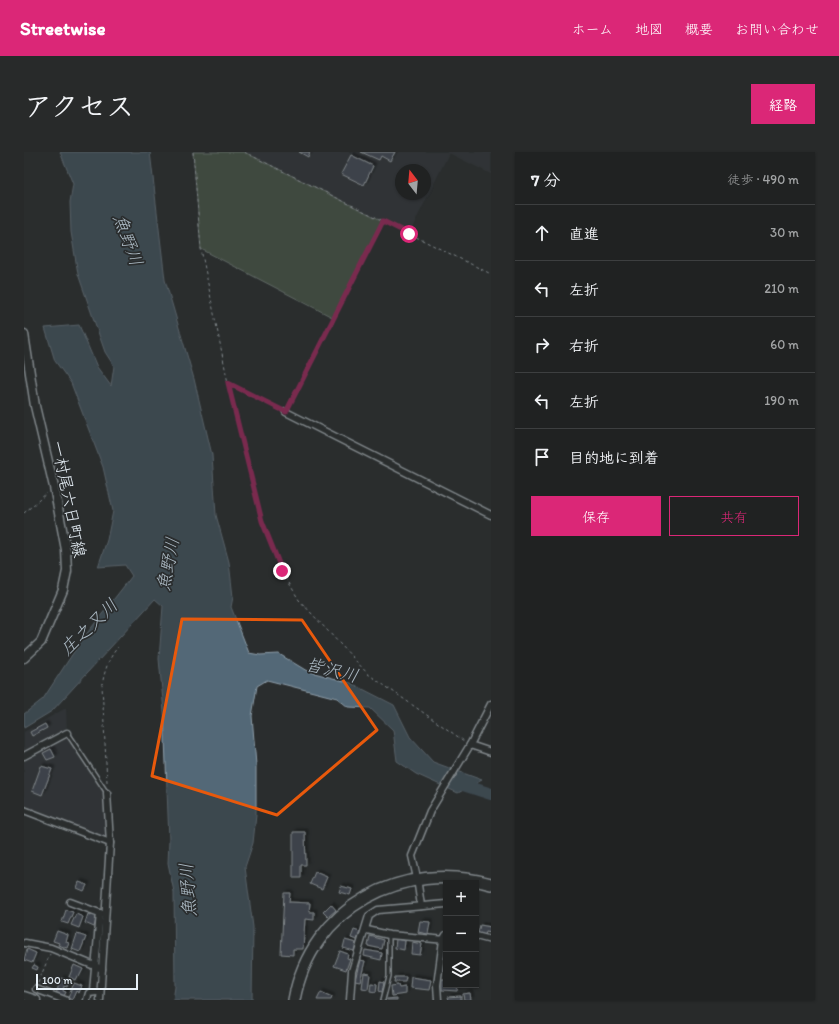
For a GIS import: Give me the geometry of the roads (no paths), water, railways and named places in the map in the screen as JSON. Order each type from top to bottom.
[{"type":"highway","points":[[294,1000],[304,967],[330,927],[364,898],[383,888],[417,878],[455,876],[491,884]]},
{"type":"main road","name":"一村尾六日町線","points":[[24,334],[35,406],[54,487],[66,550],[67,571],[63,590],[41,642],[24,658]]},
{"type":"main road","points":[[24,996],[36,1000]]},
{"type":"street","points":[[286,412],[491,515]]},
{"type":"street","points":[[421,906],[412,856],[430,811],[470,745],[491,704]]},
{"type":"street","points":[[24,756],[67,733]]},
{"type":"street","points":[[470,745],[491,752]]},
{"type":"street","points":[[100,1000],[110,843],[107,793]]},
{"type":"street","points":[[24,810],[110,843]]},
{"type":"street","points":[[70,902],[106,916]]},
{"type":"street","points":[[350,1000],[352,971],[370,916],[378,910],[443,904]]},
{"type":"street","points":[[87,1000],[89,993],[93,991],[94,966],[100,913]]},
{"type":"street","points":[[366,930],[389,934],[443,938]]},
{"type":"street","points":[[479,937],[491,940]]},
{"type":"street","points":[[25,943],[51,948],[102,969]]},
{"type":"street","points":[[438,1000],[437,986],[443,950]]},
{"type":"street","points":[[36,989],[65,1000]]},
{"type":"street","points":[[93,991],[100,993]]},
{"type":"lane","points":[[67,733],[107,793]]},
{"type":"lane","points":[[383,1000],[389,976],[389,934]]},
{"type":"water","name":"魚野川","points":[[60,152],[150,152],[165,280],[194,379],[212,455],[216,515],[229,562],[233,597],[231,607],[249,653],[260,655],[279,654],[307,671],[351,683],[394,705],[410,737],[433,762],[482,780],[458,793],[416,774],[397,761],[393,730],[370,708],[348,707],[337,698],[267,680],[257,686],[252,716],[256,765],[256,815],[253,843],[245,867],[253,927],[252,1000],[173,1000],[175,987],[174,892],[168,863],[169,841],[164,712],[159,659],[163,606],[155,599],[52,711],[24,728],[24,714],[43,699],[81,641],[132,576],[125,565],[98,567],[107,540],[113,511],[103,467],[71,383],[55,361],[45,328],[79,325],[97,367],[111,386],[114,366],[105,352],[78,274],[71,232],[70,202],[73,184]]},
{"type":"waterway","name":"皆沢川","points":[[454,782],[491,794]]},
{"type":"water label","name":"庄之又川","points":[[89,627]]}]
